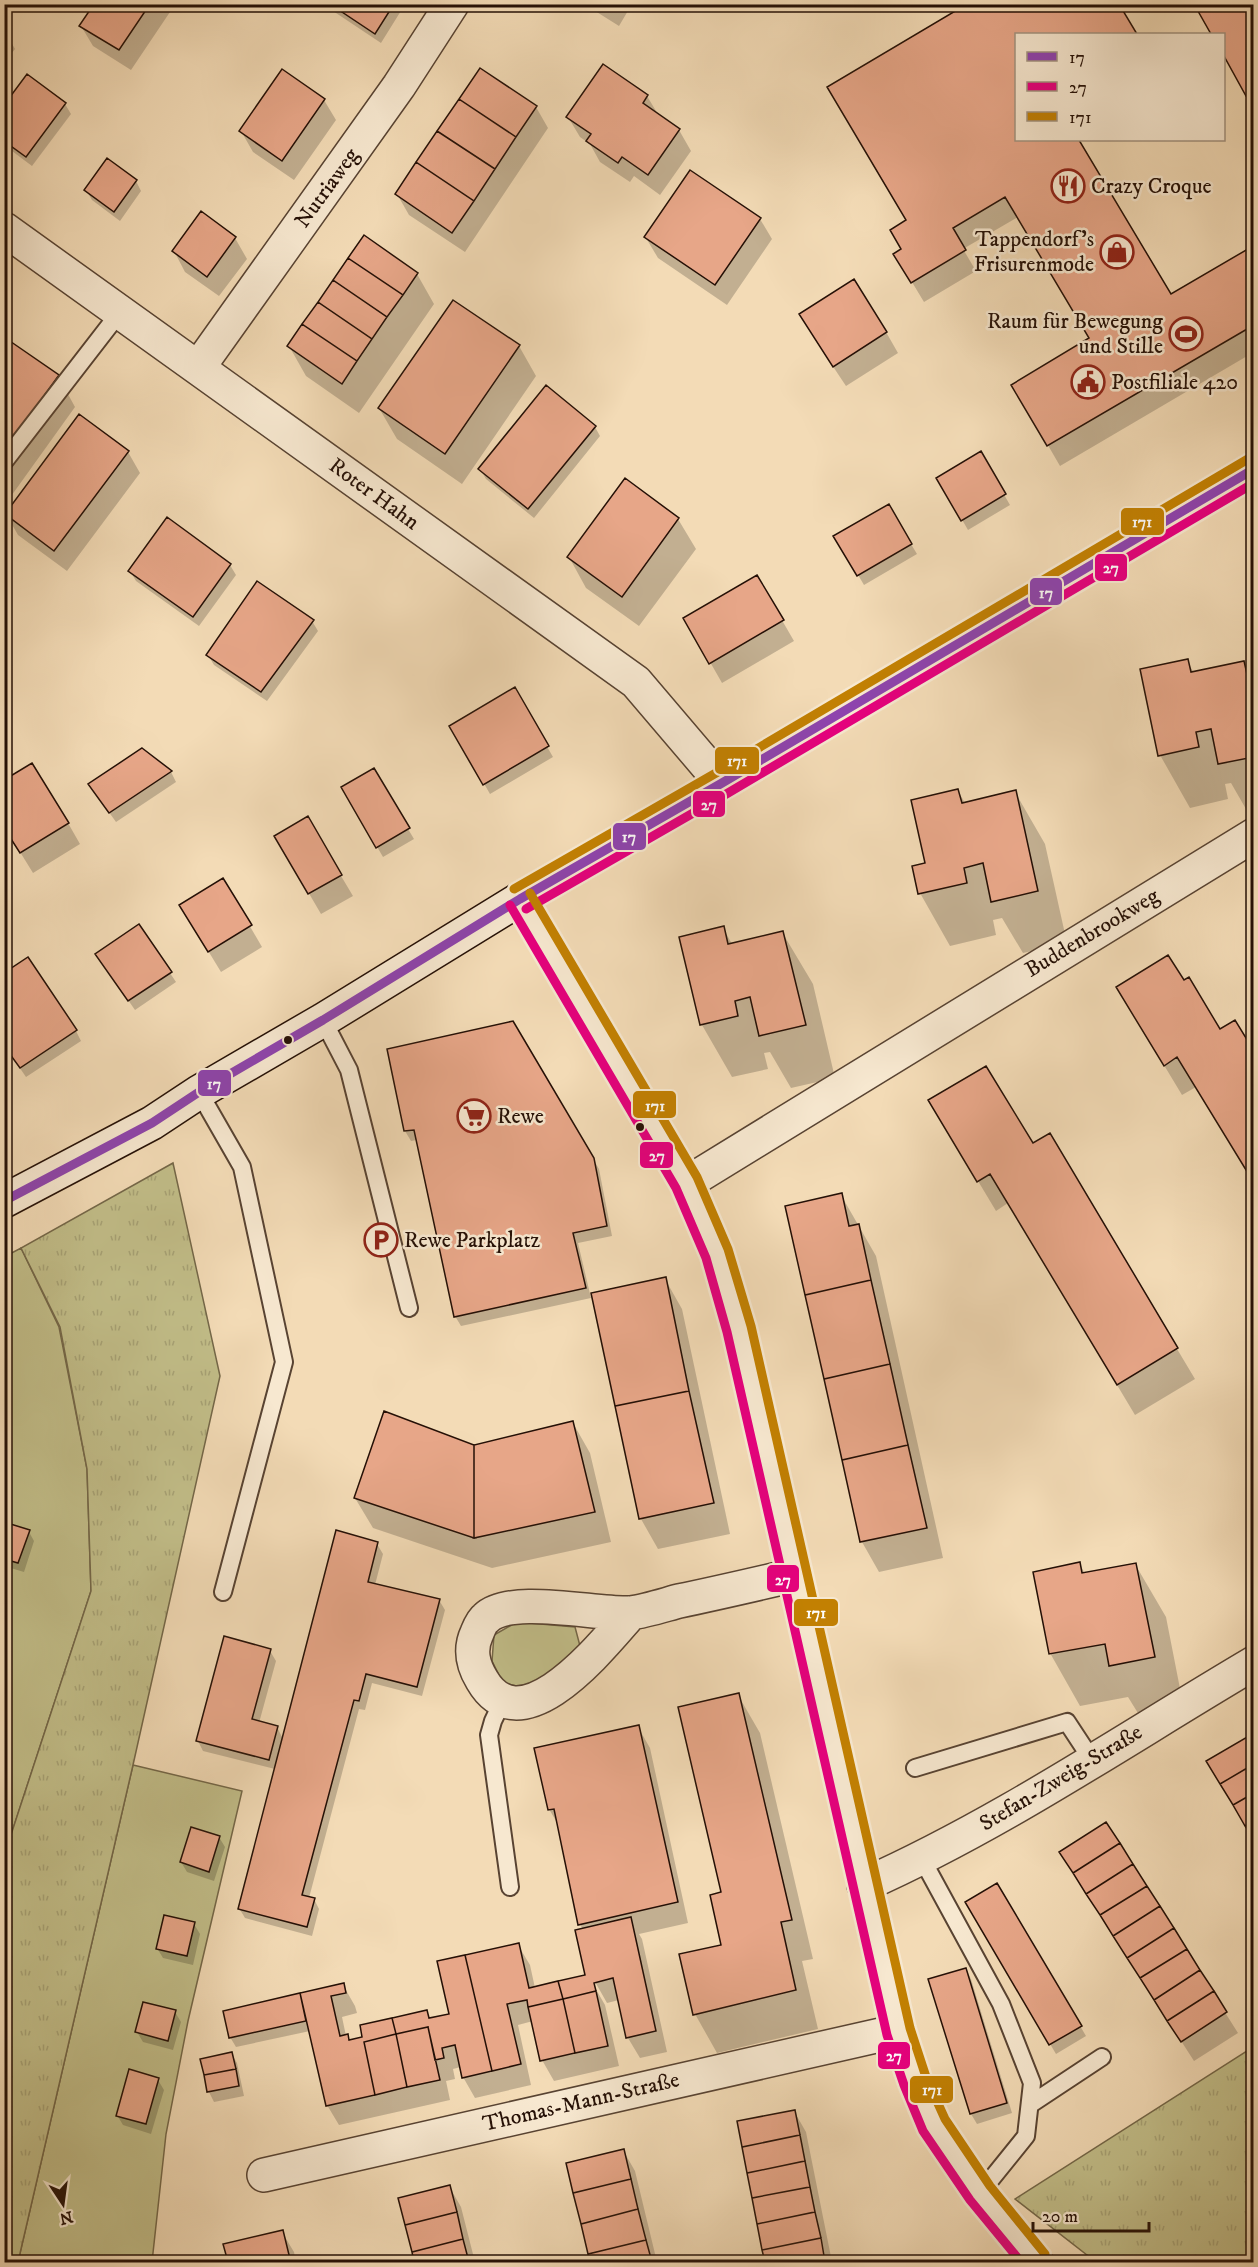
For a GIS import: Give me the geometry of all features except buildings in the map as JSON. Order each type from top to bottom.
[{"type":"street","name":"Nutriaweg","points":[[198,368],[399,86],[452,4]]},
{"type":"street","name":"Roter Hahn","points":[[4,229],[636,682],[722,783]]},
{"type":"street","points":[[9,1199],[152,1123],[199,1092],[520,899],[1251,478]]},
{"type":"street","name":"Buddenbrookweg","points":[[687,1183],[1254,835]]},
{"type":"street","points":[[520,899],[687,1183],[717,1254],[740,1329],[898,2031],[915,2081],[934,2125],[980,2193],[1036,2262]]},
{"type":"street","points":[[631,1613],[580,1670],[550,1692],[532,1700],[514,1702],[503,1700],[492,1693],[483,1683],[473,1659],[472,1644],[487,1617],[505,1609],[523,1607],[631,1613],[795,1575]]},
{"type":"street","name":"Stefan-Zweig-Straße","points":[[864,1885],[922,1859],[1012,1809],[1254,1663]]},
{"type":"street","name":"Thomas-Mann-Straße","points":[[264,2175],[898,2031]]},
{"type":"lane","points":[[4,462],[120,312]]},
{"type":"lane","points":[[322,1020],[349,1070],[410,1308]]},
{"type":"lane","points":[[199,1092],[242,1167],[284,1362],[223,1592]]},
{"type":"lane","points":[[503,1700],[492,1721],[489,1735],[510,1887]]},
{"type":"lane","points":[[915,1768],[1067,1722],[1092,1760]]},
{"type":"lane","points":[[922,1859],[1001,2004],[1032,2083],[1026,2136],[980,2193]]},
{"type":"lane","points":[[1031,2104],[1102,2057]]},
{"type":"green space","points":[[173,1163],[220,1376],[18,2262],[5,2262],[5,1853],[91,1591],[87,1469],[60,1327],[21,1248]]},
{"type":"green space","points":[[21,1248],[59,1327],[87,1469],[91,1591],[5,1853],[4,1257]]},
{"type":"green space","points":[[517,1622],[575,1627],[580,1646],[530,1689],[503,1683],[492,1661],[494,1635]]},
{"type":"green space","points":[[133,1765],[242,1791],[188,2021],[166,2134],[152,2262],[18,2262]]},
{"type":"green space","points":[[1253,2047],[1253,2262],[1096,2262],[1015,2199]]},
{"type":"transit line","name":"171","points":[[514,889],[716,773],[1248,459]]},
{"type":"transit line","name":"17","points":[[4,1201],[152,1123],[199,1092],[323,1020],[520,899],[722,783],[1254,469]]},
{"type":"transit line","name":"27","points":[[526,909],[728,793],[1254,483]]},
{"type":"transit line","name":"171","points":[[530,893],[697,1177],[728,1249],[751,1326],[910,2028],[926,2077],[945,2119],[990,2186],[1045,2254]]},
{"type":"transit line","name":"27","points":[[510,905],[676,1188],[706,1258],[727,1332],[887,2035],[923,2131],[970,2200],[1021,2262]]},
{"type":"place","name":"Crazy Croque","points":[[1068,186]]},
{"type":"place","name":"Tappendorf’s Frisurenmode","points":[[1117,252]]},
{"type":"place","name":"Raum für Bewegung und Stille","points":[[1186,334]]},
{"type":"place","name":"Postfiliale 420","points":[[1088,382]]},
{"type":"place","name":"Rewe","points":[[474,1116]]},
{"type":"place","name":"Rewe Parkplatz","points":[[381,1240]]}]
